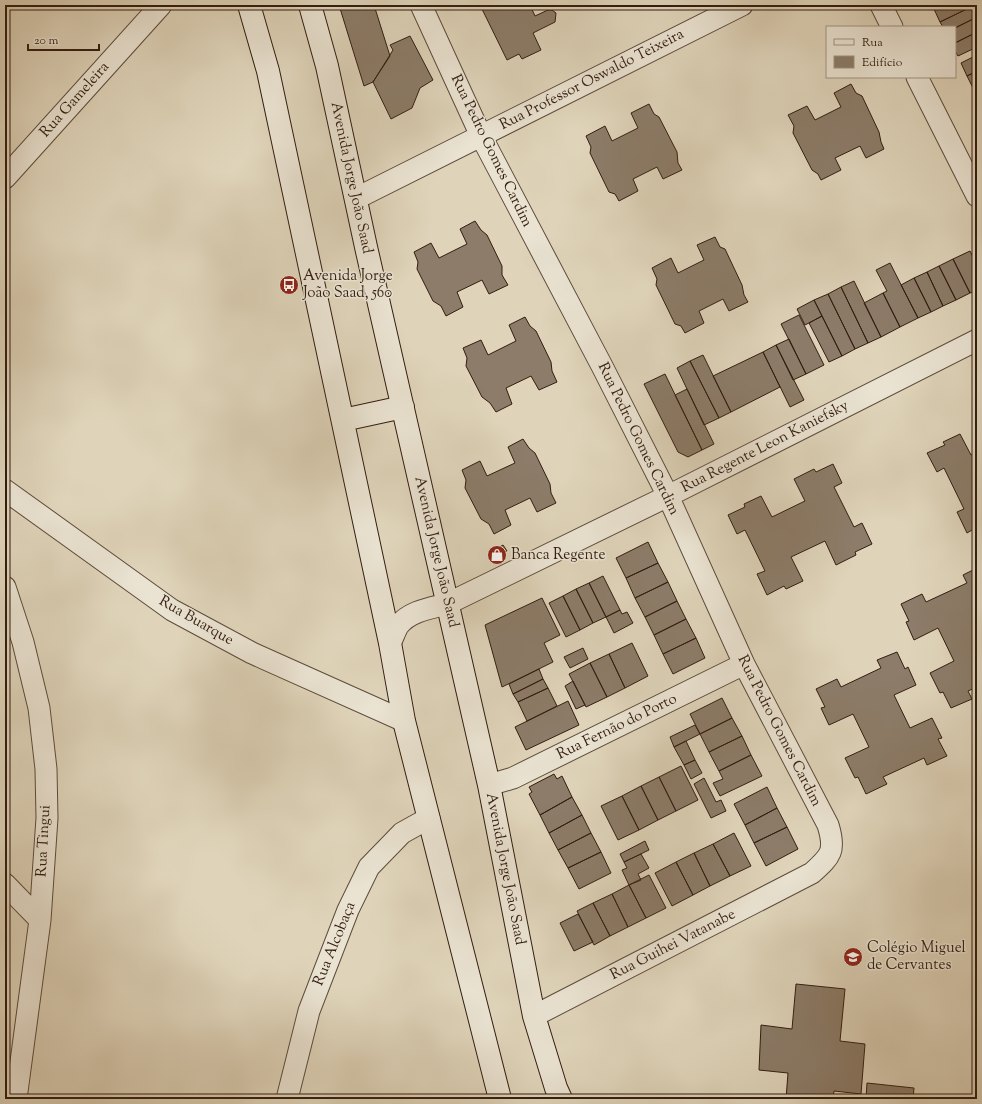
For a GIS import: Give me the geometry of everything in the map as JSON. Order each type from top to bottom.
[{"type":"main road","points":[[249,5],[268,71],[390,643],[404,721],[500,1099]]},
{"type":"main road","name":"Avenida Jorge João Saad","points":[[310,5],[327,66],[357,198],[366,247],[489,786],[534,1016],[556,1088],[561,1099]]},
{"type":"main road","points":[[343,420],[403,407]]},
{"type":"street","name":"Rua Gameleira","points":[[5,178],[161,5]]},
{"type":"street","name":"Rua Pedro Gomes Cardim","points":[[421,5],[481,136],[600,361],[668,496],[744,664],[828,825],[832,840],[831,850],[826,860],[812,873]]},
{"type":"street","name":"Rua Professor Oswaldo Teixeira","points":[[357,198],[742,5]]},
{"type":"street","points":[[881,5],[892,26]]},
{"type":"street","points":[[918,78],[977,196]]},
{"type":"street","name":"Rua Regente Leon Kaniefsky","points":[[390,643],[402,620],[409,616],[447,604],[668,496],[977,340]]},
{"type":"street","name":"Rua Buarque","points":[[5,490],[172,610],[252,653],[404,721]]},
{"type":"street","name":"Rua Tingui","points":[[5,587],[23,642],[39,708],[46,769],[47,818],[40,920],[16,1099]]},
{"type":"street","name":"Rua Fernão do Porto","points":[[489,786],[513,778],[744,664]]},
{"type":"street","name":"Rua Alcobaça","points":[[287,1099],[309,1010],[348,910],[368,867],[402,833],[429,818]]},
{"type":"street","name":"Rua Guihei Vatanabe","points":[[534,1016],[812,873]]},
{"type":"street","points":[[5,884],[40,920]]},
{"type":"building","points":[[339,5],[374,5],[390,56],[373,82],[364,86]]},
{"type":"building","points":[[491,5],[519,5],[520,8],[530,5],[535,16],[548,10],[552,10],[556,13],[555,22],[533,33],[541,50],[522,59],[519,54],[507,60],[482,9]]},
{"type":"building","points":[[943,5],[975,5],[940,22],[934,9]]},
{"type":"building","points":[[977,5],[977,17],[956,28],[956,26],[942,26],[940,22]]},
{"type":"building","points":[[977,17],[977,32],[956,42],[956,28]]},
{"type":"building","points":[[977,32],[977,47],[958,56],[956,53],[956,42]]},
{"type":"building","points":[[410,36],[433,80],[420,88],[412,108],[391,119],[373,82],[393,50],[390,45]]},
{"type":"building","points":[[977,55],[977,71],[967,76],[961,63]]},
{"type":"building","points":[[977,71],[977,83],[972,86],[967,76]]},
{"type":"building","points":[[977,83],[977,97],[972,86]]},
{"type":"building","points":[[851,84],[856,93],[862,96],[879,132],[884,149],[866,158],[860,146],[835,158],[841,170],[821,180],[818,174],[812,170],[793,133],[794,126],[788,115],[807,106],[815,120],[841,107],[834,93]]},
{"type":"building","points":[[649,104],[654,114],[659,117],[677,152],[678,163],[682,170],[663,179],[657,167],[633,179],[638,191],[619,201],[615,194],[609,192],[590,153],[591,147],[586,136],[605,126],[612,141],[638,128],[631,113]]},
{"type":"building","points":[[475,221],[481,230],[487,235],[502,266],[502,275],[508,285],[489,294],[482,280],[457,292],[463,307],[446,316],[441,306],[433,301],[417,269],[418,262],[414,252],[431,243],[439,258],[467,244],[460,229]]},
{"type":"building","points":[[715,237],[720,247],[725,249],[742,285],[744,295],[748,302],[729,311],[723,299],[699,311],[704,323],[685,333],[681,326],[675,324],[656,285],[657,279],[652,268],[671,258],[678,273],[704,260],[697,245]]},
{"type":"building","points":[[970,251],[977,265],[977,290],[970,293],[953,259]]},
{"type":"building","points":[[953,259],[970,293],[956,300],[939,266]]},
{"type":"building","points":[[890,263],[918,318],[900,327],[883,293],[887,291],[876,270]]},
{"type":"building","points":[[939,266],[956,300],[943,306],[927,272]]},
{"type":"building","points":[[927,272],[943,306],[931,312],[914,278]]},
{"type":"building","points":[[914,278],[931,312],[918,318],[901,285]]},
{"type":"building","points":[[854,281],[881,337],[868,343],[841,287]]},
{"type":"building","points":[[841,287],[868,343],[855,349],[828,294]]},
{"type":"building","points":[[883,293],[900,327],[881,337],[864,303]]},
{"type":"building","points":[[828,294],[855,349],[842,356],[814,300]]},
{"type":"building","points":[[814,300],[822,316],[805,325],[797,309]]},
{"type":"building","points":[[799,315],[824,365],[806,374],[781,324]]},
{"type":"building","points":[[822,316],[842,356],[829,362],[809,323]]},
{"type":"building","points":[[525,317],[530,326],[536,331],[551,362],[552,371],[557,382],[539,390],[531,376],[506,388],[512,404],[496,412],[490,403],[482,397],[466,366],[467,358],[463,348],[481,340],[488,355],[516,341],[509,325]]},
{"type":"building","points":[[789,339],[806,374],[793,380],[776,345]]},
{"type":"building","points":[[776,345],[804,400],[790,407],[763,352]]},
{"type":"building","points":[[763,352],[780,387],[731,412],[713,376]]},
{"type":"building","points":[[703,355],[731,412],[719,418],[690,361]]},
{"type":"building","points":[[690,361],[719,418],[704,425],[677,368]]},
{"type":"building","points":[[665,374],[702,450],[688,457],[678,452],[644,384]]},
{"type":"building","points":[[687,389],[714,444],[702,450],[675,395]]},
{"type":"building","points":[[960,434],[971,455],[977,452],[977,527],[967,533],[957,512],[964,509],[944,468],[937,472],[927,453],[945,445],[943,442]]},
{"type":"building","points":[[523,439],[529,448],[535,453],[550,484],[551,493],[556,503],[537,512],[530,498],[505,510],[511,525],[494,534],[489,524],[481,519],[465,488],[466,480],[462,470],[480,461],[487,476],[515,463],[508,447]]},
{"type":"building","points":[[833,464],[842,483],[834,487],[854,527],[862,523],[872,544],[855,552],[856,555],[836,565],[825,541],[791,557],[803,581],[786,589],[784,586],[767,595],[757,574],[765,571],[745,530],[737,534],[728,515],[745,507],[744,504],[761,496],[772,517],[805,501],[794,479],[814,469],[816,472]]},
{"type":"building","points":[[648,542],[658,563],[626,578],[616,558]]},
{"type":"building","points":[[503,545],[507,551],[492,559],[489,553]]},
{"type":"building","points":[[658,563],[668,582],[635,598],[626,578]]},
{"type":"building","points":[[977,568],[977,687],[968,691],[972,699],[951,708],[943,692],[940,693],[930,673],[954,661],[938,628],[914,640],[906,622],[909,621],[901,604],[922,594],[926,602],[967,583],[963,575]]},
{"type":"building","points":[[603,576],[620,610],[606,617],[589,583]]},
{"type":"building","points":[[668,582],[677,601],[645,617],[635,598]]},
{"type":"building","points":[[589,583],[606,617],[593,623],[576,589]]},
{"type":"building","points":[[576,589],[593,623],[580,630],[563,596]]},
{"type":"building","points":[[563,596],[580,630],[566,637],[549,603]]},
{"type":"building","points":[[542,598],[560,635],[544,643],[553,662],[502,687],[485,625]]},
{"type":"building","points":[[677,601],[686,619],[654,635],[645,617]]},
{"type":"building","points":[[620,610],[622,614],[627,612],[633,623],[614,633],[606,617]]},
{"type":"building","points":[[686,619],[696,638],[663,654],[654,635]]},
{"type":"building","points":[[696,638],[705,658],[673,674],[663,654]]},
{"type":"building","points":[[632,643],[648,676],[625,688],[609,654]]},
{"type":"building","points":[[583,648],[588,659],[570,668],[564,657]]},
{"type":"building","points":[[897,652],[905,669],[908,667],[916,685],[894,695],[910,728],[932,718],[942,738],[938,739],[947,756],[927,765],[924,758],[883,777],[887,784],[866,794],[858,777],[855,778],[845,758],[869,747],[853,714],[829,725],[821,708],[825,707],[816,689],[837,679],[841,687],[881,668],[877,660]]},
{"type":"building","points":[[609,654],[625,688],[607,697],[590,663]]},
{"type":"building","points":[[590,663],[607,697],[586,707],[569,674]]},
{"type":"building","points":[[539,669],[543,679],[513,694],[509,684]]},
{"type":"building","points":[[543,679],[548,688],[518,702],[513,694]]},
{"type":"building","points":[[573,681],[585,705],[576,709],[565,686]]},
{"type":"building","points":[[548,688],[557,706],[527,721],[518,702]]},
{"type":"building","points":[[722,698],[732,718],[700,734],[690,714]]},
{"type":"building","points":[[568,701],[579,725],[526,750],[515,727]]},
{"type":"building","points":[[732,718],[742,736],[709,752],[700,734]]},
{"type":"building","points":[[695,725],[700,734],[674,747],[670,737]]},
{"type":"building","points":[[742,736],[751,755],[719,771],[709,752]]},
{"type":"building","points":[[686,741],[695,760],[684,765],[674,747]]},
{"type":"building","points":[[751,755],[762,776],[720,796],[713,783],[723,779],[719,771]]},
{"type":"building","points":[[695,760],[702,773],[691,779],[684,765]]},
{"type":"building","points":[[681,766],[698,800],[676,811],[659,777]]},
{"type":"building","points":[[554,774],[557,779],[562,776],[572,797],[540,815],[529,794],[532,792],[529,787]]},
{"type":"building","points":[[659,777],[676,811],[658,820],[641,786]]},
{"type":"building","points":[[704,778],[716,802],[721,800],[726,811],[711,818],[694,784]]},
{"type":"building","points":[[641,786],[658,820],[639,830],[622,796]]},
{"type":"building","points":[[767,787],[777,808],[745,825],[734,804]]},
{"type":"building","points":[[622,796],[639,830],[618,840],[601,806]]},
{"type":"building","points":[[572,797],[582,815],[549,833],[540,815]]},
{"type":"building","points":[[777,808],[787,827],[754,843],[745,825]]},
{"type":"building","points":[[582,815],[591,833],[558,850],[549,833]]},
{"type":"building","points":[[787,827],[798,849],[766,866],[754,843]]},
{"type":"building","points":[[591,833],[601,852],[568,868],[558,850]]},
{"type":"building","points":[[734,833],[751,866],[730,876],[713,844]]},
{"type":"building","points":[[645,841],[649,850],[624,862],[620,854]]},
{"type":"building","points":[[713,844],[730,876],[710,886],[694,853]]},
{"type":"building","points":[[601,852],[611,873],[579,889],[568,868]]},
{"type":"building","points":[[694,853],[710,886],[693,895],[676,862]]},
{"type":"building","points":[[641,854],[649,868],[638,874],[641,880],[629,885],[622,870],[627,868],[624,862]]},
{"type":"building","points":[[676,862],[693,895],[672,906],[655,873]]},
{"type":"building","points":[[649,875],[666,908],[646,918],[629,885]]},
{"type":"building","points":[[629,885],[646,918],[628,927],[612,894]]},
{"type":"building","points":[[612,894],[628,927],[610,936],[593,903]]},
{"type":"building","points":[[593,903],[610,936],[594,945],[577,911]]},
{"type":"building","points":[[578,914],[593,942],[574,951],[560,923]]},
{"type":"building","points":[[796,984],[845,989],[840,1041],[865,1044],[861,1094],[834,1091],[833,1099],[786,1099],[788,1073],[759,1070],[761,1025],[792,1029]]},
{"type":"building","points":[[867,1083],[914,1088],[913,1099],[866,1099]]},
{"type":"place","name":"Avenida Jorge João Saad, 560","points":[[289,285]]},
{"type":"place","name":"Banca Regente","points":[[497,555]]},
{"type":"place","name":"Colégio Miguel de Cervantes","points":[[853,957]]}]
